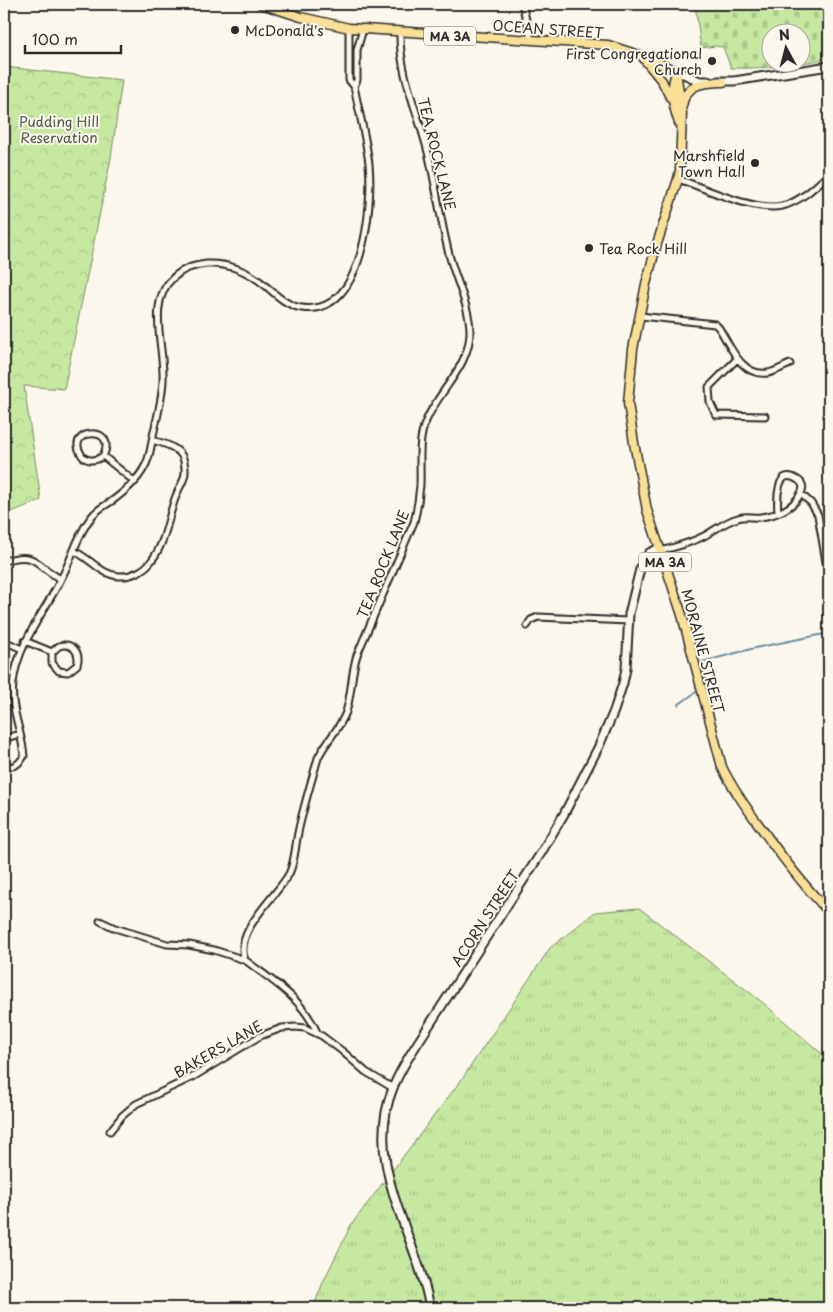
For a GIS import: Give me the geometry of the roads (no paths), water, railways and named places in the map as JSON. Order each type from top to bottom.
[{"type":"main road","name":"OCEAN STREET","points":[[261,4],[301,18],[349,28],[608,45],[642,56],[700,81],[723,82],[829,66]]},
{"type":"main road","name":"MA 3A","points":[[642,56],[662,82],[672,101]]},
{"type":"main road","name":"MORAINE STREET","points":[[676,71],[672,101],[681,131]]},
{"type":"main road","name":"MORAINE STREET","points":[[676,71],[682,113],[678,179],[656,247],[640,316],[630,375],[629,411],[647,510],[682,615],[718,755],[730,785],[794,873],[829,912]]},
{"type":"main road","points":[[682,113],[685,96],[693,88],[707,83],[723,82]]},
{"type":"main road","name":"ACORN STREET","points":[[430,1308],[421,1270],[397,1206],[385,1161],[384,1120],[393,1088],[417,1044],[542,853],[599,746],[614,711],[623,683],[626,669],[630,608],[644,561],[649,553],[660,550]]},
{"type":"street","points":[[522,4],[531,39]]},
{"type":"street","points":[[4,766],[16,766],[24,756],[12,696],[16,668],[25,641],[62,579],[81,532],[96,512],[122,494],[135,482],[148,459],[164,378],[158,311],[160,298],[167,284],[186,269],[203,265],[222,264],[241,270],[258,280],[282,300],[304,309],[324,305],[340,295],[346,288],[356,266],[364,240],[370,195],[368,158],[354,86],[349,75],[349,28]]},
{"type":"street","points":[[354,86],[357,50],[363,29]]},
{"type":"street","name":"TEA ROCK LANE","points":[[245,960],[242,952],[244,941],[258,915],[284,883],[293,865],[298,832],[318,758],[343,719],[348,702],[353,666],[414,522],[419,503],[422,434],[425,422],[458,371],[465,357],[470,336],[465,306],[449,254],[430,161],[403,70],[400,54],[400,32]]},
{"type":"street","points":[[678,179],[745,202],[770,207],[783,206],[801,197],[829,174]]},
{"type":"street","points":[[640,316],[715,324],[738,359],[753,371],[768,373],[790,364]]},
{"type":"street","points":[[738,359],[709,387],[710,402],[716,415],[765,416]]},
{"type":"street","points":[[89,433],[98,434],[103,438],[106,443],[106,450],[103,456],[92,461],[85,459],[80,454],[79,442],[83,436],[89,433]]},
{"type":"street","points":[[74,551],[82,554],[103,572],[120,576],[136,573],[146,568],[152,560],[161,544],[185,472],[182,456],[177,450],[152,440]]},
{"type":"street","points":[[103,456],[135,482]]},
{"type":"street","points":[[660,550],[703,536],[737,518],[760,517],[778,512],[792,505],[801,494],[803,486],[798,480],[786,478],[781,482],[778,487],[778,512]]},
{"type":"street","points":[[801,494],[818,515],[826,562]]},
{"type":"street","points":[[4,561],[30,558],[37,561],[49,573],[62,579]]},
{"type":"street","points":[[527,626],[531,620],[538,617],[628,621]]},
{"type":"street","points":[[4,641],[22,649]]},
{"type":"street","points":[[25,641],[52,652]]},
{"type":"street","points":[[70,645],[75,648],[78,654],[77,664],[68,672],[59,671],[52,663],[52,652],[59,646],[70,645]]},
{"type":"street","points":[[4,738],[19,734]]},
{"type":"street","points":[[100,920],[115,928],[167,944],[189,945],[214,950],[245,960],[293,996],[312,1021],[318,1034]]},
{"type":"street","name":"BAKERS LANE","points":[[110,1131],[122,1116],[136,1104],[193,1077],[268,1032],[282,1028],[296,1026],[318,1034],[336,1046],[366,1072],[393,1088]]},
{"type":"waterway","points":[[707,687],[702,662],[755,648],[829,633]]},
{"type":"waterway","points":[[678,705],[696,692]]},
{"type":"place","name":"McDonald's","points":[[235,30]]},
{"type":"place","name":"First Congregational Church","points":[[712,61]]},
{"type":"place","name":"Marshfield Town Hall","points":[[755,163]]},
{"type":"place","name":"Tea Rock Hill","points":[[589,248]]},
{"type":"park label","name":"Pudding Hill Reservation","points":[[59,130]]}]
